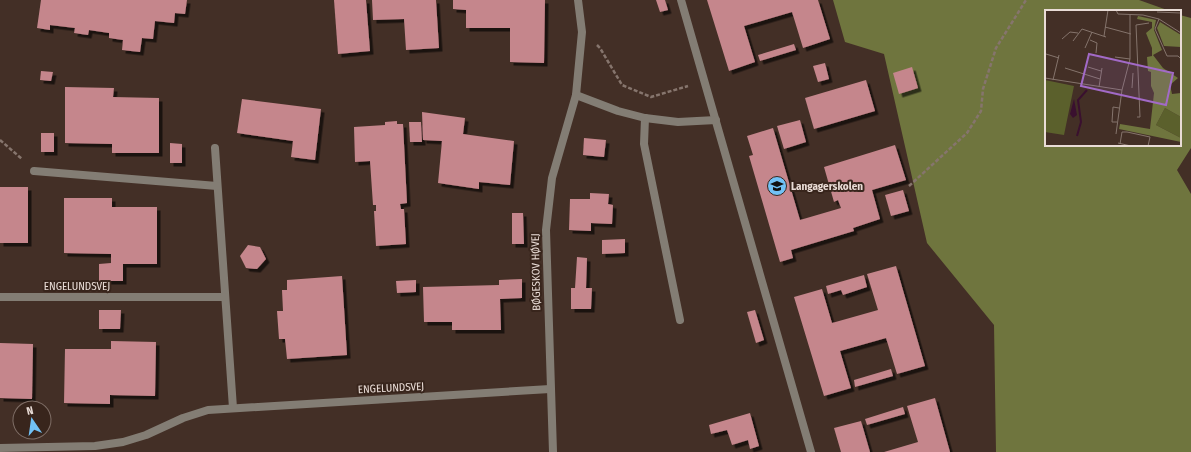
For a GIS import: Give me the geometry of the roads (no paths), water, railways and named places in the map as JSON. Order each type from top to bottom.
[{"type":"street","name":"BØGESKOV HØVEJ","points":[[553,452],[546,230],[552,178],[576,95],[582,32],[578,0]]},
{"type":"street","points":[[681,0],[811,452]]},
{"type":"street","points":[[576,95],[618,111],[645,118],[678,122],[716,120]]},
{"type":"street","points":[[645,118],[644,144],[680,320]]},
{"type":"street","points":[[215,148],[233,408]]},
{"type":"street","points":[[34,171],[218,186]]},
{"type":"street","name":"ENGELUNDSVEJ","points":[[0,297],[225,298]]},
{"type":"street","name":"ENGELUNDSVEJ","points":[[0,448],[95,446],[123,442],[146,435],[183,418],[208,410],[550,389]]},
{"type":"place","name":"Langagerskolen","points":[[777,186]]}]
